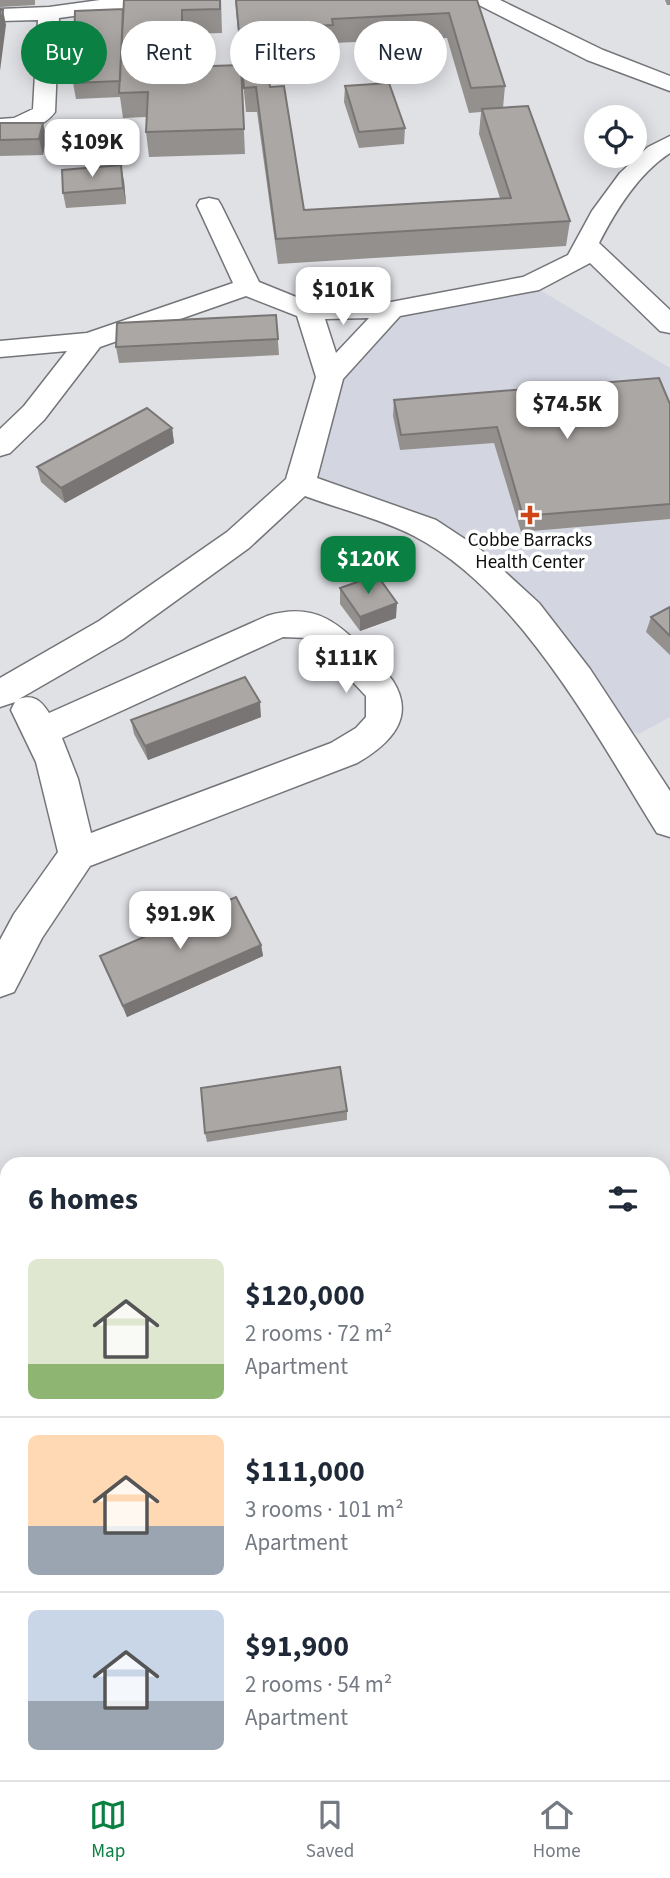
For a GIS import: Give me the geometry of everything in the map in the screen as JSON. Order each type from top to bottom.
[{"type":"street","points":[[0,15],[49,13],[146,0]]},
{"type":"street","points":[[484,0],[595,55],[670,84]]},
{"type":"street","points":[[0,126],[19,125],[44,112],[49,13]]},
{"type":"street","points":[[209,205],[248,287],[272,299],[309,311],[391,310],[530,284],[579,260],[585,244],[615,196],[653,151],[670,143]]},
{"type":"street","points":[[585,244],[670,325]]},
{"type":"street","points":[[0,349],[90,341],[248,287]]},
{"type":"street","points":[[77,855],[58,766],[43,731],[7,691],[111,630],[227,548],[300,483],[330,377],[391,310]]},
{"type":"street","points":[[309,311],[330,377]]},
{"type":"street","points":[[0,446],[34,413],[90,341]]},
{"type":"street","points":[[300,483],[425,527],[469,557],[527,612],[578,678],[670,821]]},
{"type":"street","points":[[0,979],[28,926],[77,855],[344,753],[374,736],[384,714],[383,696],[328,631],[309,623],[279,625],[43,731]]},
{"type":"shaded area","name":"Cobbe Barracks Health Center","points":[[530,284],[670,368],[670,717],[639,734],[606,721],[469,557],[300,483],[330,377],[391,310]]},
{"type":"building","points":[[124,0],[220,0],[220,9],[182,10],[182,21],[123,21]]},
{"type":"building","points":[[236,0],[477,0],[505,86],[471,88],[449,13],[332,21],[238,21]]},
{"type":"building","points":[[123,9],[120,81],[107,82],[107,21],[75,21],[75,11]]},
{"type":"building","points":[[0,10],[3,10],[0,31]]},
{"type":"building","points":[[121,56],[121,84],[216,84],[216,66],[230,65],[230,84],[242,84],[244,129],[146,132],[148,92],[119,93]]},
{"type":"building","points":[[244,84],[284,86],[304,210],[511,198],[482,109],[528,106],[570,221],[276,239],[256,87],[244,88]]},
{"type":"building","points":[[389,84],[405,128],[359,132],[345,86]]},
{"type":"building","points":[[0,123],[43,123],[39,139],[0,140]]},
{"type":"building","points":[[121,165],[123,188],[63,193],[62,170]]},
{"type":"building","points":[[276,315],[278,339],[116,347],[117,323]]},
{"type":"building","points":[[659,378],[670,404],[670,504],[523,516],[497,427],[401,435],[394,400]]},
{"type":"building","points":[[147,408],[172,428],[61,488],[37,467]]},
{"type":"building","points":[[377,575],[397,603],[360,617],[340,588]]},
{"type":"building","points":[[670,607],[670,636],[651,617]]},
{"type":"building","points":[[245,677],[260,702],[145,746],[131,720]]},
{"type":"building","points":[[236,897],[261,945],[123,1006],[100,956]]},
{"type":"building","points":[[340,1067],[347,1111],[205,1133],[201,1088]]},
{"type":"place","name":"Cobbe Barracks Health Center","points":[[530,515]]}]
